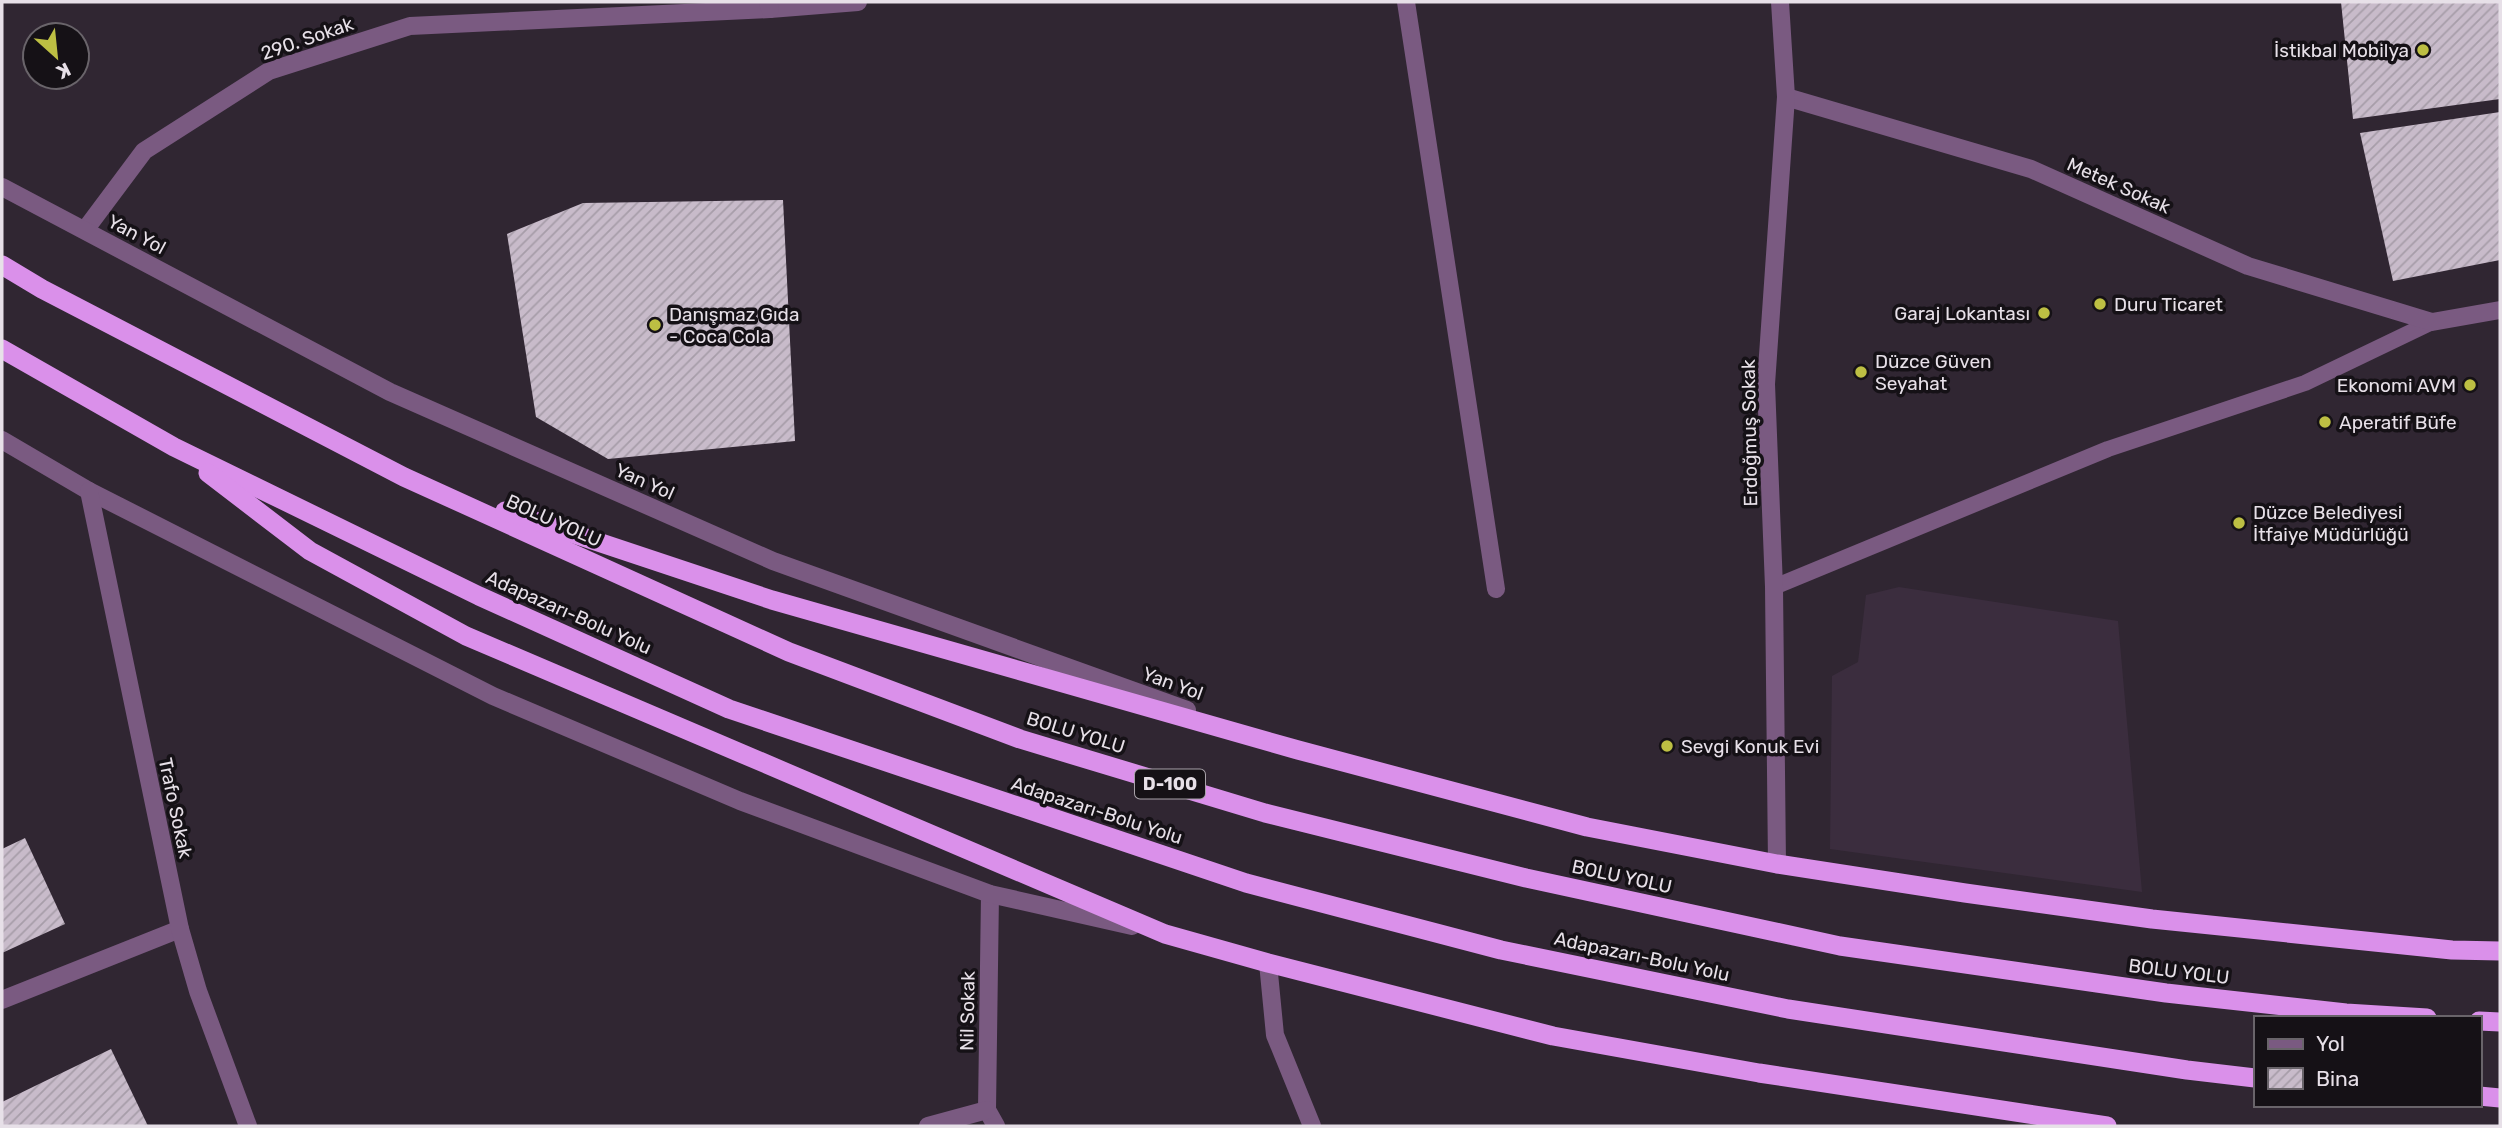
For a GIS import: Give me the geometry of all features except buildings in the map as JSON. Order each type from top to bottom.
[{"type":"highway","name":"BOLU YOLU","points":[[2,265],[42,289],[404,477],[789,652],[1020,739],[1265,813],[1526,878],[1840,946],[2166,993],[2395,1016]]},
{"type":"highway","name":"Adapazarı-Bolu Yolu","points":[[2,349],[174,447],[479,596],[729,709],[1246,883],[1502,950],[1788,1009],[2187,1070],[2254,1077]]},
{"type":"highway","points":[[174,447],[310,551],[466,636],[1165,934],[1553,1036],[1759,1073],[2107,1126]]},
{"type":"highway","points":[[404,477],[772,600],[1298,750],[1587,827],[1777,864],[2152,919],[2452,950],[2500,951]]},
{"type":"highway","points":[[2481,1021],[2500,1022]]},
{"type":"highway","points":[[2481,1096],[2500,1098]]},
{"type":"street","name":"290. Sokak","points":[[85,230],[144,151],[269,71],[410,26],[858,2]]},
{"type":"street","points":[[1406,2],[1496,589]]},
{"type":"street","name":"Erdoğmuş Sokak","points":[[1777,864],[1774,587],[1766,384],[1786,97],[1780,2]]},
{"type":"street","name":"Metek Sokak","points":[[1786,97],[2031,169],[2248,266],[2432,322]]},
{"type":"street","name":"Yan Yol","points":[[2,187],[390,392],[774,561],[1298,750]]},
{"type":"street","points":[[2432,322],[2500,310]]},
{"type":"street","points":[[2,440],[89,491],[493,696],[740,801],[990,894],[1165,934]]},
{"type":"street","name":"Trafo Sokak","points":[[89,491],[180,929],[198,991],[248,1126]]},
{"type":"street","name":"Nil Sokak","points":[[987,1110],[990,894]]},
{"type":"street","points":[[2,1000],[180,929]]},
{"type":"street","points":[[1268,963],[1275,1035],[1312,1126]]},
{"type":"street","points":[[928,1126],[987,1110],[996,1126]]},
{"type":"lane","points":[[1774,587],[2108,449],[2305,383],[2432,322]]},
{"type":"shaded area","points":[[1899,587],[2118,621],[2142,892],[1830,849],[1832,676],[1858,662],[1866,595]]},
{"type":"place","name":"İstikbal Mobilya","points":[[2423,50]]},
{"type":"place","name":"Duru Ticaret","points":[[2100,304]]},
{"type":"place","name":"Garaj Lokantası","points":[[2044,313]]},
{"type":"place","name":"Danışmaz Gıda - Coca Cola","points":[[655,325]]},
{"type":"place","name":"Düzce Güven Seyahat","points":[[1861,372]]},
{"type":"place","name":"Ekonomi AVM","points":[[2470,385]]},
{"type":"place","name":"Aperatif Büfe","points":[[2325,422]]},
{"type":"place","name":"Düzce Belediyesi İtfaiye Müdürlüğü","points":[[2239,523]]},
{"type":"place","name":"Sevgi Konuk Evi","points":[[1667,746]]}]
